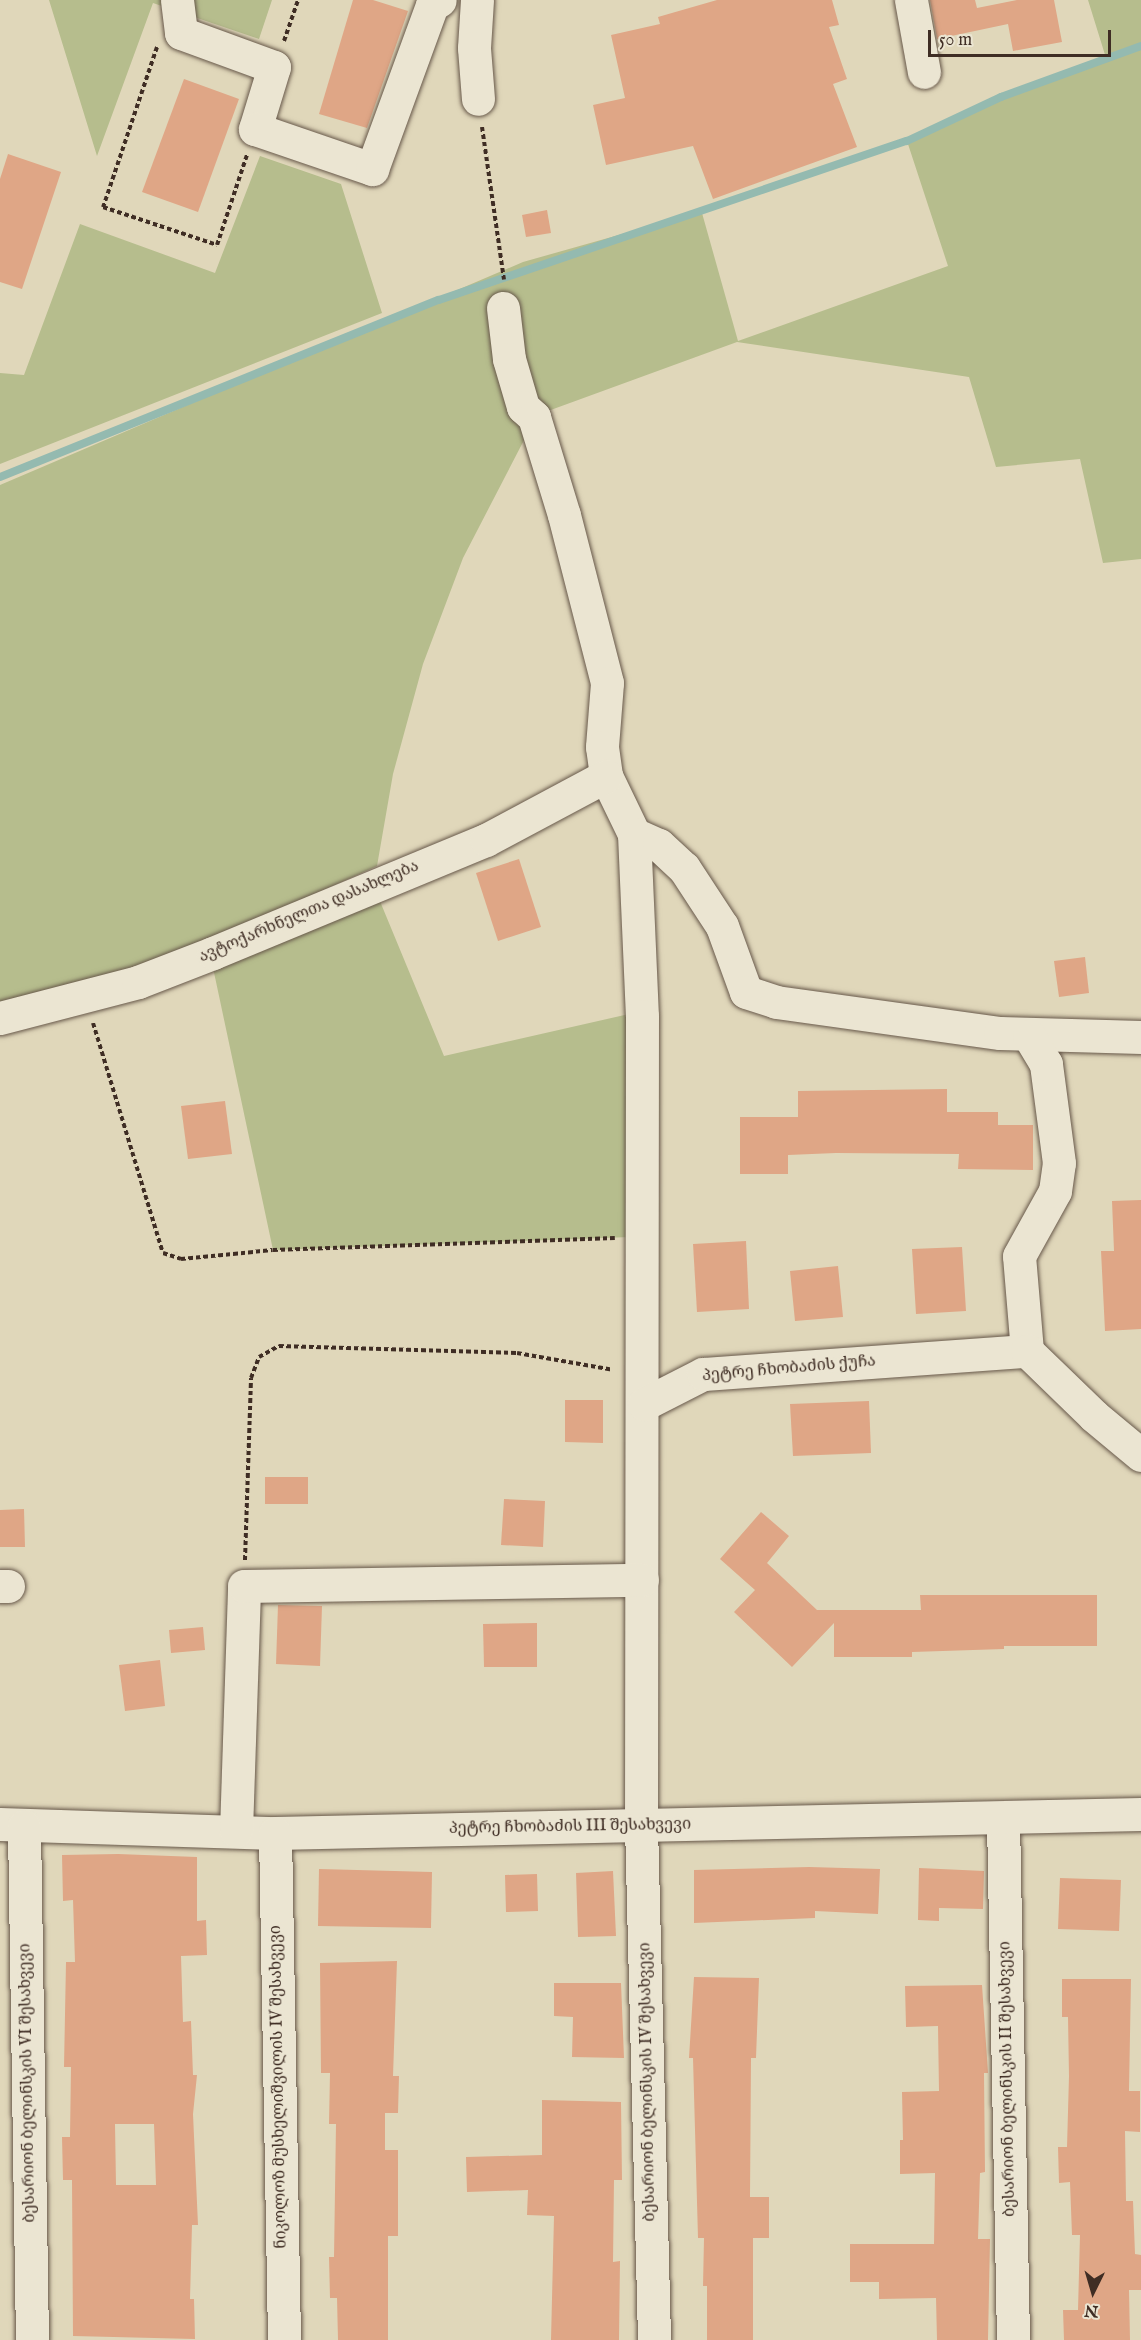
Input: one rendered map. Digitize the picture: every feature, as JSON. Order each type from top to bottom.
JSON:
[{"type":"street","points":[[177,0],[181,33],[274,67],[255,129],[372,169],[432,5],[440,0]]},
{"type":"street","points":[[477,0],[474,48],[478,99]]},
{"type":"street","points":[[911,0],[924,72]]},
{"type":"street","points":[[503,308],[509,359],[523,407],[534,417],[564,515],[607,682],[602,747],[606,776],[634,834],[642,1005],[641,1825]]},
{"type":"street","name":"ავტოქარხნელთა დასახლება","points":[[0,1018],[171,970],[486,840],[606,776]]},
{"type":"street","points":[[634,834],[659,845],[684,868],[722,926],[746,992],[776,1002],[1029,1036],[1141,1037]]},
{"type":"street","points":[[1029,1036],[1046,1064],[1059,1163],[1055,1191],[1019,1256],[1027,1352],[1141,1455]]},
{"type":"street","name":"პეტრე ჩხობაძის ქუჩა","points":[[643,1389],[703,1374],[1027,1352]]},
{"type":"street","points":[[236,1831],[244,1586],[642,1580]]},
{"type":"street","name":"პეტრე ჩხობაძის III შესახვევი","points":[[12,1825],[275,1833],[1003,1819],[1141,1814]]},
{"type":"street","name":"ბესარიონ ბელინსკის II შესახვევი","points":[[1003,1819],[1013,2340]]},
{"type":"street","name":"ბესარიონ ბელინსკის VI შესახვევი","points":[[12,1825],[32,2340]]},
{"type":"street","name":"ბესარიონ ბელინსკის IV შესახვევი","points":[[641,1825],[654,2340]]},
{"type":"street","name":"ნიკოლოზ მუსხელიშვილის IV შესახვევი","points":[[275,1833],[284,2340]]},
{"type":"path","points":[[274,67],[298,0]]},
{"type":"path","points":[[181,33],[159,42],[103,207],[217,245],[255,129]]},
{"type":"path","points":[[478,99],[502,271]]},
{"type":"path","points":[[85,995],[163,1253],[181,1259],[273,1250],[640,1238]]},
{"type":"path","points":[[244,1586],[251,1378],[260,1357],[279,1346],[517,1353],[643,1389]]},
{"type":"green space","points":[[49,0],[272,0],[259,39],[153,3],[97,156]]},
{"type":"green space","points":[[1088,0],[1141,0],[1141,559],[1103,563],[1080,459],[996,467],[969,377],[737,342],[537,415],[463,558],[423,664],[393,774],[377,866],[233,931],[0,1018],[0,485],[523,262],[686,216],[702,213],[738,341],[948,266],[907,141],[1001,97],[1106,58]]},
{"type":"green space","points":[[260,156],[341,184],[382,313],[0,464],[0,373],[24,375],[80,224],[215,273]]},
{"type":"green space","points":[[377,894],[444,1056],[629,1014],[630,1237],[273,1250],[212,963]]},
{"type":"building","points":[[353,0],[373,0],[408,11],[367,128],[319,114]]},
{"type":"building","points":[[717,0],[832,0],[839,25],[829,27],[847,79],[833,84],[857,147],[713,199],[693,146],[606,165],[593,105],[625,98],[611,35],[660,24],[658,17]]},
{"type":"building","points":[[930,0],[975,0],[977,8],[1017,0],[1054,0],[1062,42],[1013,51],[1008,24],[937,39]]},
{"type":"building","points":[[184,79],[239,99],[198,212],[142,192]]},
{"type":"building","points":[[8,154],[61,172],[22,289],[0,282],[0,179]]},
{"type":"building","points":[[547,210],[551,233],[526,237],[522,215]]},
{"type":"building","points":[[519,859],[541,927],[498,941],[476,873]]},
{"type":"building","points":[[1085,957],[1089,993],[1059,997],[1054,961]]},
{"type":"building","points":[[947,1089],[947,1112],[998,1112],[998,1125],[1033,1125],[1033,1170],[958,1169],[959,1154],[836,1153],[788,1155],[788,1174],[740,1174],[740,1117],[798,1117],[798,1091]]},
{"type":"building","points":[[225,1101],[232,1154],[188,1159],[181,1106]]},
{"type":"building","points":[[1141,1200],[1141,1329],[1105,1331],[1101,1251],[1114,1251],[1112,1201]]},
{"type":"building","points":[[746,1241],[749,1309],[697,1312],[693,1244]]},
{"type":"building","points":[[962,1247],[966,1311],[916,1314],[912,1249]]},
{"type":"building","points":[[838,1266],[843,1317],[795,1321],[790,1271]]},
{"type":"building","points":[[565,1400],[603,1400],[603,1443],[565,1442]]},
{"type":"building","points":[[869,1401],[871,1453],[793,1456],[790,1404]]},
{"type":"building","points":[[265,1477],[308,1477],[308,1504],[265,1504]]},
{"type":"building","points":[[504,1499],[545,1501],[543,1547],[501,1545]]},
{"type":"building","points":[[24,1509],[25,1547],[0,1547],[0,1510]]},
{"type":"building","points":[[761,1512],[789,1536],[767,1563],[817,1610],[921,1610],[920,1595],[1097,1595],[1097,1646],[1004,1646],[1004,1649],[912,1652],[912,1657],[834,1657],[834,1623],[792,1667],[734,1612],[755,1590],[720,1559]]},
{"type":"building","points":[[278,1605],[322,1606],[320,1666],[276,1664]]},
{"type":"building","points":[[537,1623],[537,1667],[484,1667],[483,1624]]},
{"type":"building","points":[[203,1627],[205,1650],[171,1653],[169,1630]]},
{"type":"building","points":[[160,1660],[165,1706],[125,1711],[119,1665]]},
{"type":"building","points":[[118,1854],[197,1857],[197,1921],[206,1920],[207,1955],[181,1956],[183,2022],[191,2021],[193,2075],[197,2075],[193,2114],[198,2225],[192,2225],[190,2299],[194,2299],[195,2339],[73,2336],[72,2180],[63,2180],[62,2137],[70,2137],[71,2067],[64,2067],[66,1962],[75,1962],[73,1900],[63,1901],[62,1855]],"holes":[[[115,2124],[154,2124],[156,2185],[116,2185]]]},
{"type":"building","points":[[809,1867],[880,1869],[878,1914],[815,1911],[815,1918],[694,1923],[694,1870]]},
{"type":"building","points":[[919,1868],[984,1871],[983,1909],[939,1908],[939,1921],[918,1920]]},
{"type":"building","points":[[319,1869],[432,1872],[431,1928],[318,1926]]},
{"type":"building","points":[[613,1871],[616,1936],[578,1937],[576,1873]]},
{"type":"building","points":[[537,1874],[538,1911],[506,1912],[505,1875]]},
{"type":"building","points":[[1060,1878],[1121,1880],[1119,1931],[1058,1929]]},
{"type":"building","points":[[397,1961],[393,2076],[399,2076],[398,2113],[385,2113],[385,2150],[398,2150],[398,2236],[388,2236],[388,2340],[338,2340],[337,2298],[330,2298],[329,2257],[334,2257],[336,2124],[329,2124],[330,2073],[321,2073],[320,1963]]},
{"type":"building","points":[[694,1977],[759,1978],[756,2058],[751,2058],[750,2197],[769,2197],[769,2238],[753,2238],[753,2340],[707,2340],[707,2286],[703,2286],[704,2238],[698,2238],[693,2058],[689,2058]]},
{"type":"building","points":[[1062,1979],[1131,1979],[1129,2091],[1140,2091],[1140,2132],[1125,2131],[1126,2201],[1133,2201],[1135,2254],[1141,2255],[1141,2290],[1129,2290],[1130,2340],[1064,2340],[1063,2310],[1078,2310],[1080,2235],[1072,2235],[1070,2182],[1059,2183],[1058,2147],[1067,2147],[1069,2076],[1068,2017],[1062,2017]]},
{"type":"building","points":[[554,1983],[621,1983],[624,2058],[572,2057],[573,2017],[554,2016]]},
{"type":"building","points":[[982,1985],[988,2073],[984,2073],[985,2172],[980,2173],[978,2239],[990,2239],[988,2340],[937,2340],[936,2298],[879,2299],[879,2282],[850,2282],[850,2244],[934,2244],[935,2173],[900,2174],[900,2140],[903,2140],[902,2092],[939,2091],[938,2026],[906,2027],[905,1986]]},
{"type":"building","points":[[542,2100],[621,2102],[622,2180],[614,2180],[613,2262],[620,2261],[619,2340],[551,2340],[554,2216],[527,2215],[528,2190],[467,2192],[466,2157],[542,2155]]},
{"type":"waterway","points":[[0,477],[439,300],[907,141],[1001,97],[1141,46]]}]
